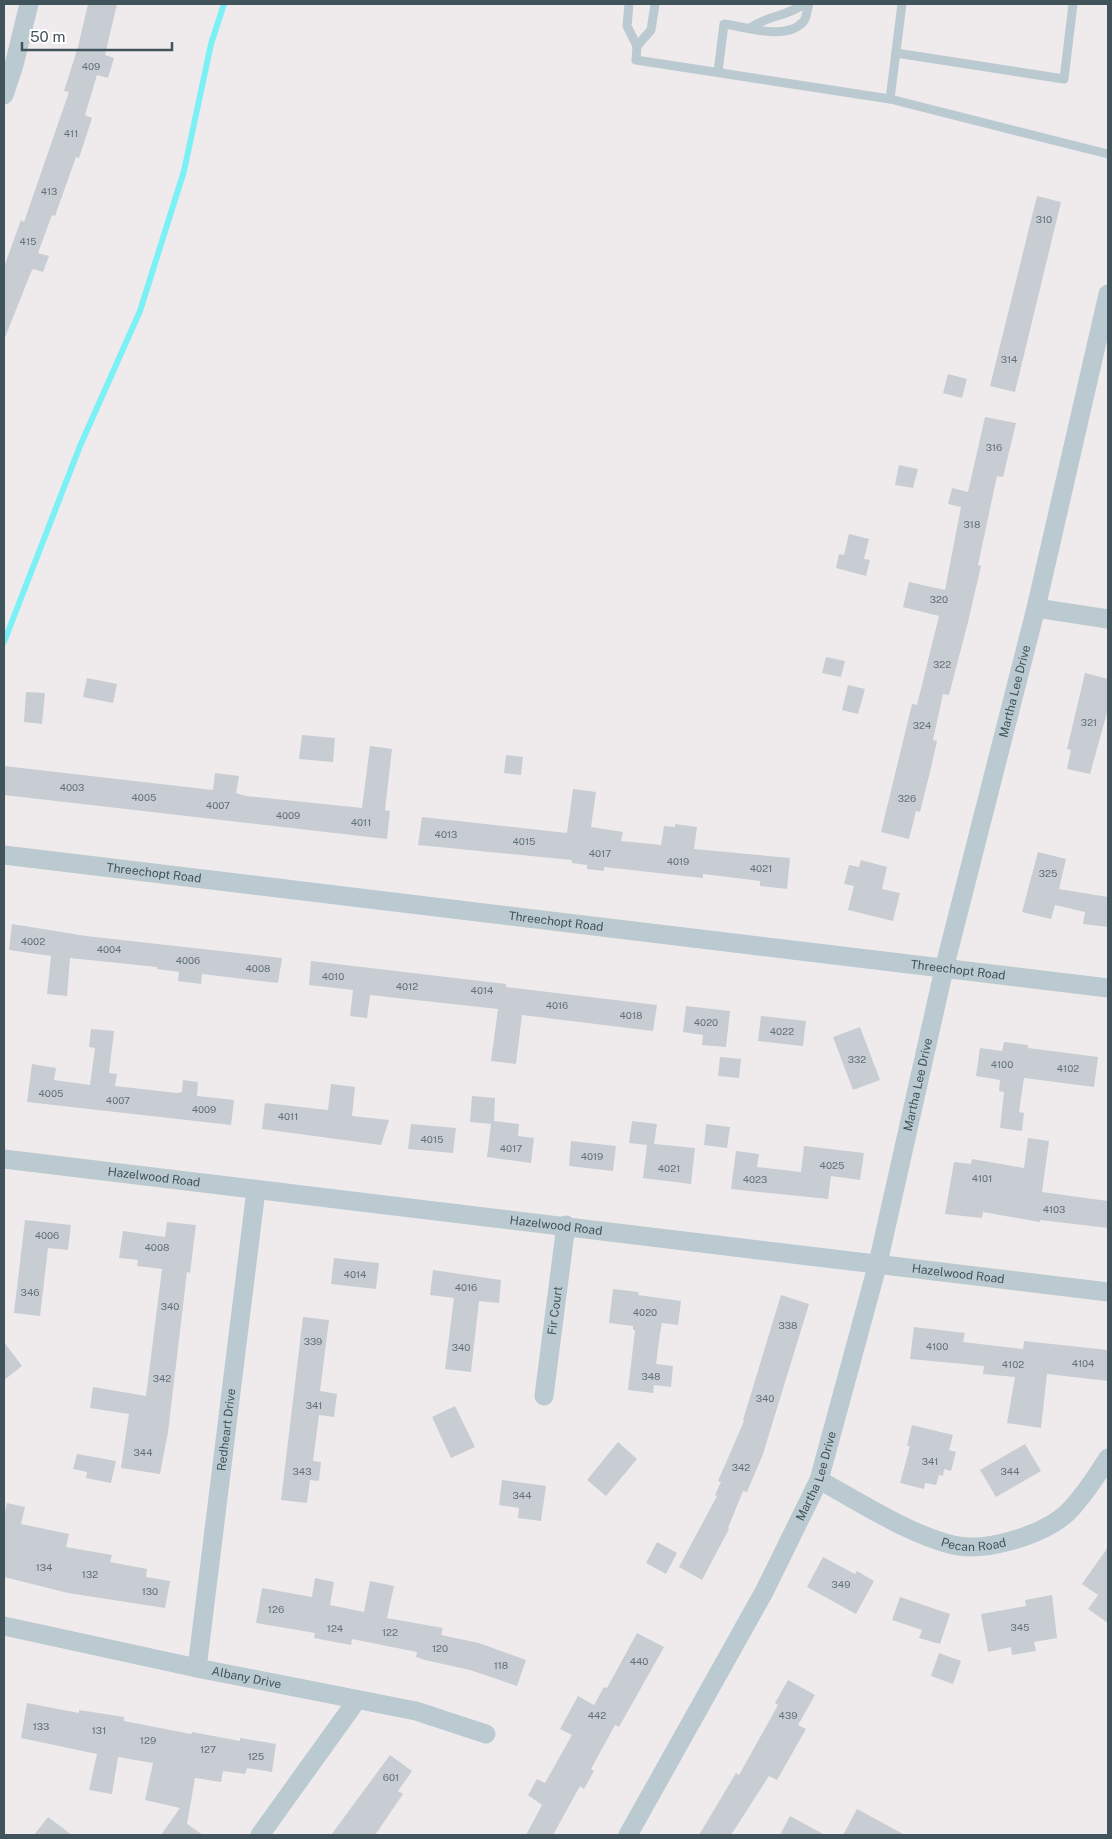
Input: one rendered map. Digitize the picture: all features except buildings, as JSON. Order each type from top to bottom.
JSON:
[{"type":"street","points":[[4,96],[14,66],[29,4]]},
{"type":"street","name":"Martha Lee Drive","points":[[628,1835],[764,1592],[819,1480],[878,1263],[944,969],[1036,608],[1108,294]]},
{"type":"street","points":[[1036,608],[1108,620]]},
{"type":"street","name":"Threechopt Road","points":[[4,855],[1108,988]]},
{"type":"street","name":"Hazelwood Road","points":[[4,1159],[566,1225],[1108,1292]]},
{"type":"street","name":"Redheart Drive","points":[[197,1668],[256,1190]]},
{"type":"street","name":"Fir Court","points":[[544,1396],[566,1225]]},
{"type":"street","name":"Pecan Road","points":[[819,1480],[917,1532],[954,1546],[994,1546],[1031,1534],[1066,1514],[1092,1482],[1108,1458]]},
{"type":"street","name":"Albany Drive","points":[[4,1626],[197,1668],[416,1710],[486,1734]]},
{"type":"street","points":[[260,1835],[357,1700]]},
{"type":"lane","points":[[629,4],[627,26],[637,46],[636,60],[890,99],[1108,154]]},
{"type":"lane","points":[[637,46],[651,30],[655,4]]},
{"type":"lane","points":[[750,28],[762,19],[785,16],[804,4]]},
{"type":"lane","points":[[718,72],[724,24],[779,32],[794,30],[805,21],[809,4]]},
{"type":"lane","points":[[890,99],[902,4]]},
{"type":"lane","points":[[896,53],[1064,78],[1074,4]]},
{"type":"waterway","points":[[4,642],[80,446],[140,311],[184,171],[211,44],[224,4]]}]
